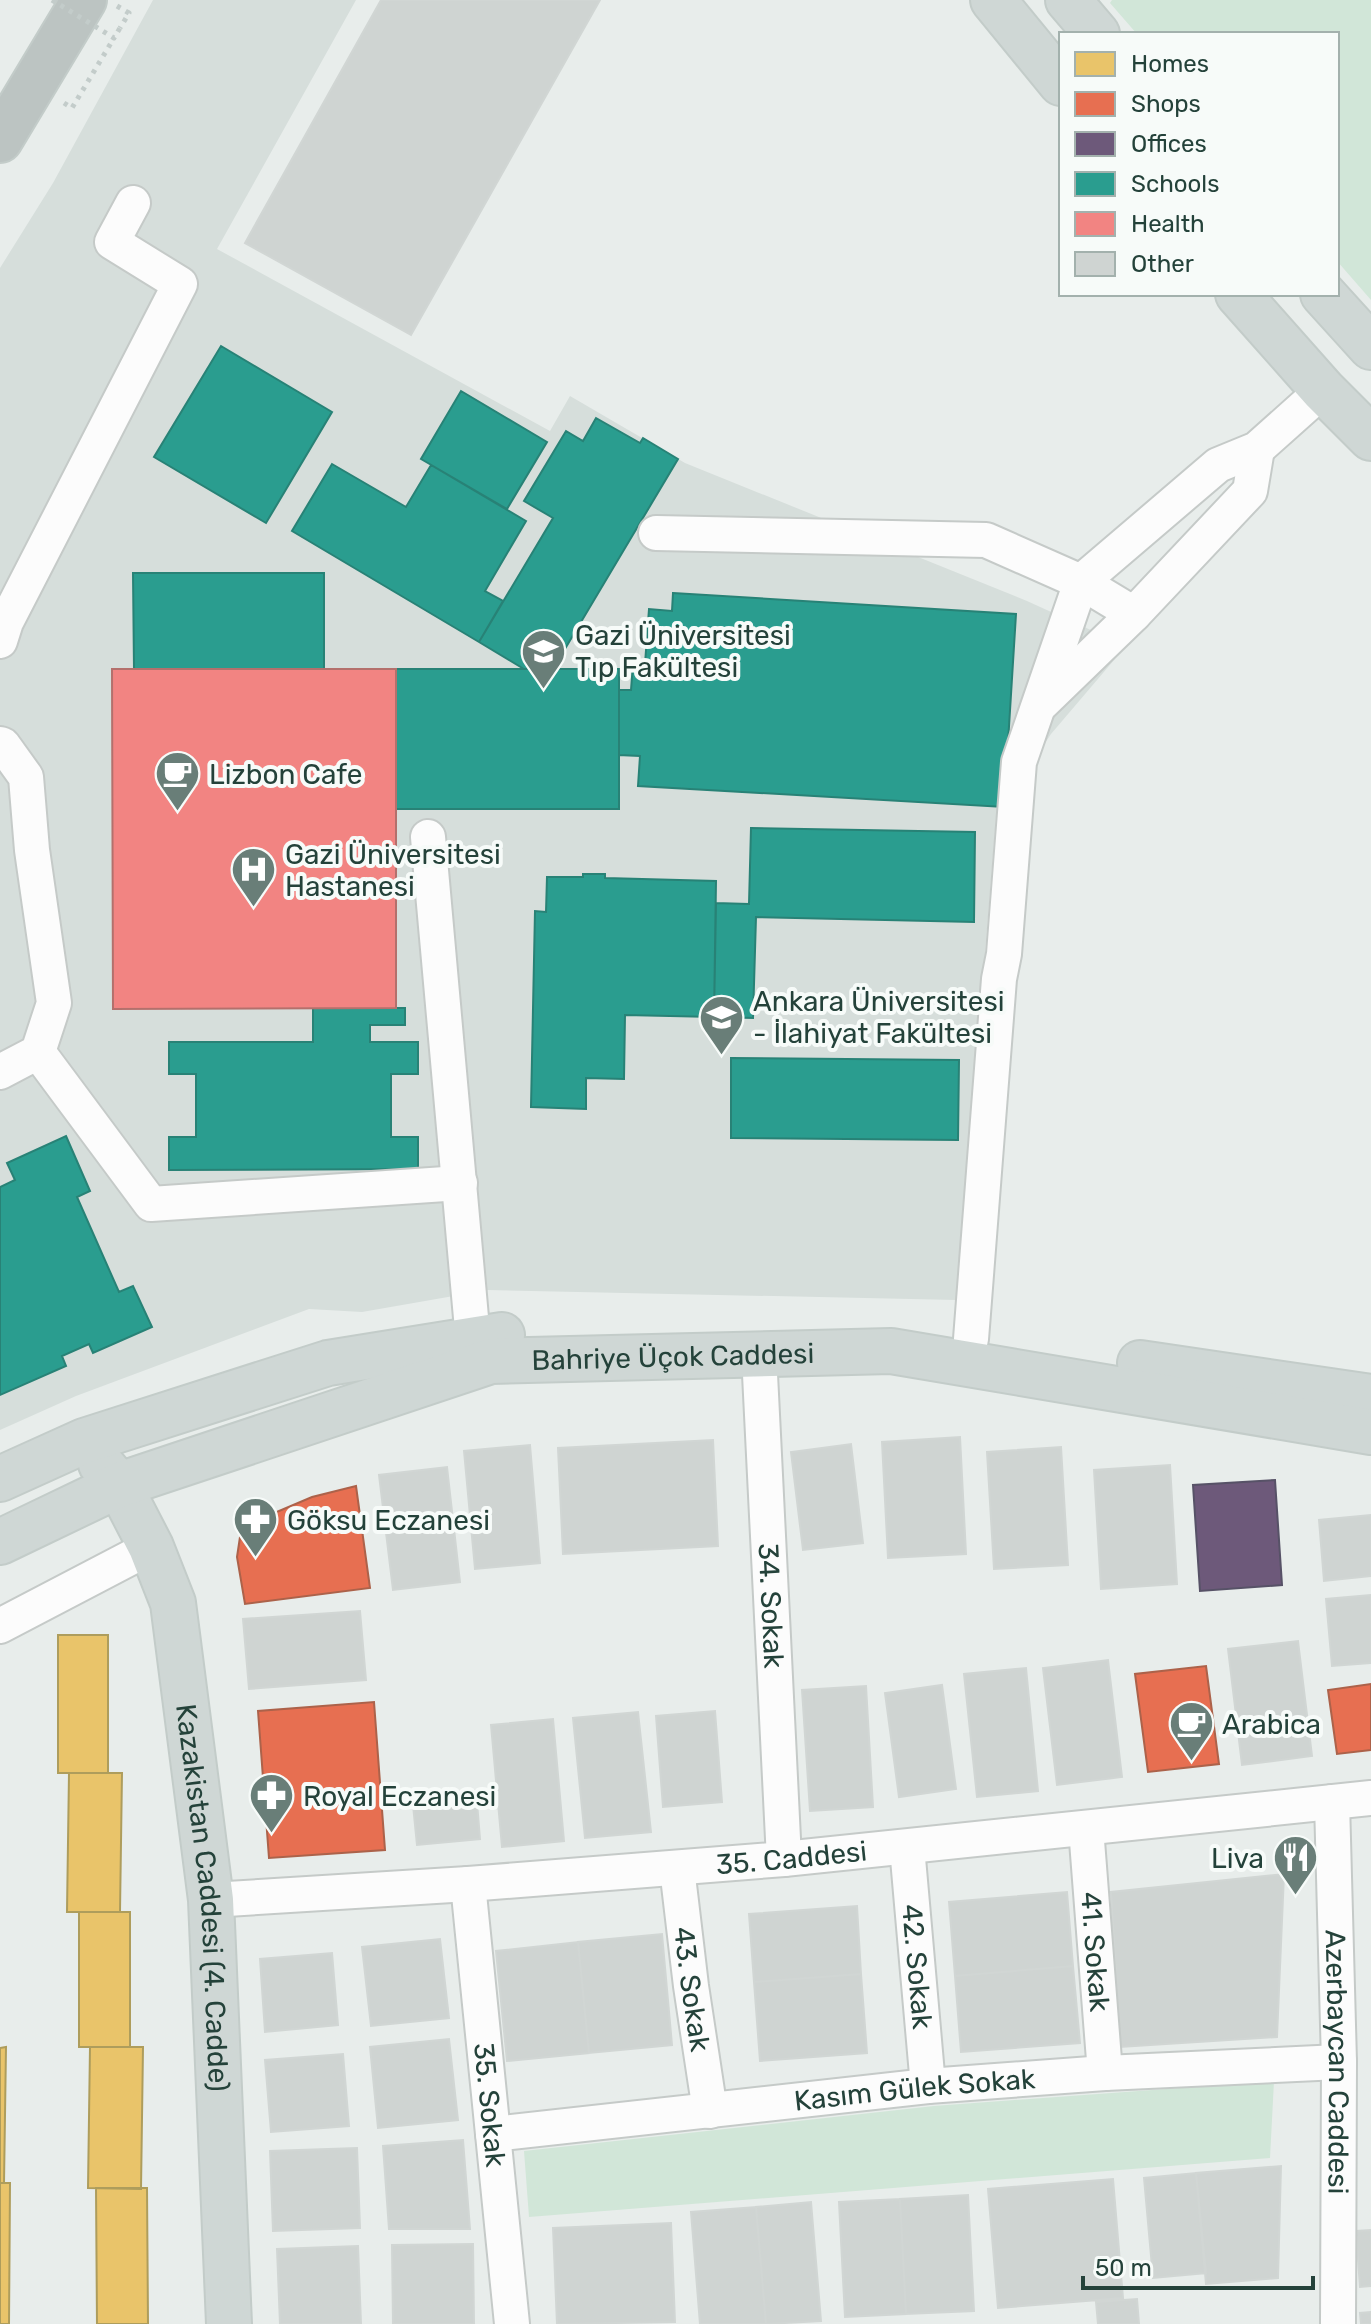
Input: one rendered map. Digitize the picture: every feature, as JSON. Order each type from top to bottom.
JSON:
[{"type":"highway","points":[[0,140],[84,0]]},
{"type":"main road","points":[[993,0],[1059,81]]},
{"type":"main road","points":[[1068,0],[1095,32]]},
{"type":"main road","points":[[1240,296],[1323,390],[1371,438]]},
{"type":"main road","points":[[1325,296],[1371,347]]},
{"type":"main road","name":"Bahriye Üçok Caddesi","points":[[0,1479],[83,1443],[328,1363],[513,1333],[885,1330],[971,1339],[1371,1397]]},
{"type":"main road","name":"Bahriye Üçok Caddesi","points":[[0,1542],[119,1485],[491,1361],[891,1351],[1371,1432]]},
{"type":"main road","name":"Kazakistan Caddesi (4. Cadde)","points":[[83,1443],[119,1485],[151,1547],[173,1603],[211,1900],[222,2317]]},
{"type":"street","points":[[0,641],[6,622],[180,284],[112,242],[133,203]]},
{"type":"street","points":[[971,1339],[1019,762],[1081,582],[1218,465],[1257,449],[1323,390]]},
{"type":"street","points":[[1039,706],[1134,614],[1250,491],[1257,449]]},
{"type":"street","points":[[656,533],[986,540],[1081,582],[1134,614]]},
{"type":"street","points":[[0,744],[26,777],[30,832],[54,1003],[38,1052],[0,1072]]},
{"type":"street","points":[[0,810],[30,832]]},
{"type":"street","points":[[428,837],[473,1340]]},
{"type":"street","points":[[38,1052],[151,1204],[460,1183]]},
{"type":"street","name":"34. Sokak","points":[[759,1354],[784,1859]]},
{"type":"street","points":[[0,1626],[151,1547]]},
{"type":"street","name":"35. Caddesi","points":[[211,1900],[784,1859],[1371,1798]]},
{"type":"street","name":"Azerbaycan Caddesi","points":[[1332,1802],[1339,2062],[1338,2324]]},
{"type":"street","name":"41. Sokak","points":[[1086,1828],[1105,2073]]},
{"type":"street","name":"42. Sokak","points":[[907,1847],[928,2086]]},
{"type":"street","name":"43. Sokak","points":[[677,1868],[710,2111]]},
{"type":"street","name":"35. Sokak","points":[[468,1884],[512,2324]]},
{"type":"street","name":"Kasım Gülek Sokak","points":[[493,2134],[928,2086],[1105,2073],[1339,2062]]},
{"type":"path","points":[[52,0],[114,38]]},
{"type":"path","points":[[81,92],[120,28]]},
{"type":"shaded area","name":"Gazi Üniversitesi Tıp Fakültesi","points":[[153,0],[356,0],[217,249],[550,431],[570,396],[685,463],[1027,601],[1126,646],[1051,734],[996,817],[957,1300],[488,1290],[362,1312],[309,1309],[76,1396],[0,1430],[0,268],[53,183]]},
{"type":"green space","points":[[1112,0],[1371,0],[1371,300],[1339,263],[1339,32],[1135,32],[1110,3]]},
{"type":"green space","points":[[1274,2081],[1270,2158],[529,2217],[524,2151],[934,2106]]},
{"type":"building: Homes","points":[[58,1635],[108,1635],[108,1773],[58,1773]]},
{"type":"building: Homes","points":[[69,1773],[122,1773],[120,1912],[67,1912]]},
{"type":"building: Homes","points":[[79,1912],[130,1912],[130,2047],[79,2047]]},
{"type":"building: Homes","points":[[6,2047],[4,2183],[0,2183],[0,2048]]},
{"type":"building: Homes","points":[[90,2047],[143,2047],[141,2189],[88,2188]]},
{"type":"building: Homes","points":[[0,2183],[10,2183],[9,2324],[0,2324]]},
{"type":"building: Homes","points":[[96,2188],[147,2188],[148,2324],[97,2324]]},
{"type":"building: Shops","points":[[356,1486],[370,1588],[245,1604],[237,1557],[240,1537],[253,1522],[312,1497]]},
{"type":"building: Shops","points":[[1206,1666],[1219,1764],[1148,1772],[1135,1674]]},
{"type":"building: Shops","points":[[1371,1684],[1371,1750],[1337,1754],[1328,1690]]},
{"type":"building: Shops","points":[[374,1702],[385,1850],[269,1858],[258,1711]]},
{"type":"building: Offices","points":[[1275,1480],[1282,1585],[1200,1591],[1193,1485]]},
{"type":"building: Schools","points":[[221,346],[332,412],[266,523],[154,457]]},
{"type":"building: Schools","points":[[461,391],[547,442],[507,509],[421,459]]},
{"type":"building: Schools","points":[[596,418],[640,443],[643,438],[678,459],[553,669],[524,669],[479,642],[553,518],[524,501],[566,431],[583,441]]},
{"type":"building: Schools","points":[[332,464],[406,507],[431,465],[526,521],[485,591],[503,601],[479,642],[292,531]]},
{"type":"building: Schools","points":[[133,573],[324,573],[324,669],[134,669]]},
{"type":"building: Schools","points":[[673,593],[1016,614],[1004,807],[638,786],[640,756],[619,755],[619,690],[631,690],[633,664],[645,664],[649,609],[672,611]]},
{"type":"building: Schools","points":[[396,669],[619,669],[619,809],[396,809]]},
{"type":"building: Schools","points":[[751,828],[975,832],[974,922],[756,917],[753,1018],[714,1017],[716,903],[749,904]]},
{"type":"building: Schools","points":[[583,874],[605,874],[605,878],[716,881],[714,1017],[625,1015],[624,1079],[586,1078],[586,1109],[531,1107],[535,911],[546,912],[547,877],[583,877]]},
{"type":"building: Schools","points":[[313,1008],[405,1008],[405,1025],[370,1025],[370,1042],[418,1042],[418,1074],[391,1074],[391,1137],[418,1137],[418,1169],[169,1170],[169,1137],[196,1137],[196,1074],[169,1074],[169,1042],[313,1042]]},
{"type":"building: Schools","points":[[731,1058],[959,1060],[958,1140],[731,1138]]},
{"type":"building: Schools","points":[[66,1136],[90,1191],[77,1197],[119,1292],[133,1286],[152,1327],[93,1353],[89,1344],[62,1356],[66,1366],[0,1395],[0,1187],[15,1180],[7,1163]]},
{"type":"building: Health","name":"Gazi Üniversitesi Hastanesi","points":[[112,669],[396,669],[396,1008],[113,1009]]},
{"type":"building: Other","points":[[381,0],[600,0],[411,335],[245,243]]},
{"type":"building: Other","points":[[960,1437],[966,1554],[888,1558],[882,1442]]},
{"type":"building: Other","points":[[713,1440],[718,1546],[563,1554],[558,1448]]},
{"type":"building: Other","points":[[851,1444],[863,1543],[803,1550],[791,1452]]},
{"type":"building: Other","points":[[530,1445],[540,1563],[475,1569],[464,1451]]},
{"type":"building: Other","points":[[1061,1447],[1068,1565],[994,1569],[987,1452]]},
{"type":"building: Other","points":[[1170,1465],[1177,1584],[1101,1589],[1094,1470]]},
{"type":"building: Other","points":[[447,1467],[460,1582],[393,1590],[379,1475]]},
{"type":"building: Other","points":[[1371,1515],[1371,1576],[1324,1581],[1319,1520]]},
{"type":"building: Other","points":[[1371,1595],[1371,1663],[1332,1666],[1326,1599]]},
{"type":"building: Other","points":[[360,1611],[366,1680],[249,1689],[243,1619]]},
{"type":"building: Other","points":[[1298,1641],[1312,1756],[1242,1765],[1228,1649]]},
{"type":"building: Other","points":[[1108,1660],[1122,1777],[1057,1785],[1043,1668]]},
{"type":"building: Other","points":[[1026,1668],[1038,1791],[977,1797],[964,1674]]},
{"type":"building: Other","points":[[942,1685],[956,1789],[899,1797],[885,1693]]},
{"type":"building: Other","points":[[866,1686],[873,1807],[810,1811],[802,1690]]},
{"type":"building: Other","points":[[715,1711],[722,1802],[663,1807],[656,1716]]},
{"type":"building: Other","points":[[638,1712],[651,1832],[585,1838],[573,1718]]},
{"type":"building: Other","points":[[553,1719],[564,1841],[502,1847],[491,1725]]},
{"type":"building: Other","points":[[476,1790],[480,1839],[417,1845],[412,1795]]},
{"type":"building: Other","points":[[1284,1874],[1277,2037],[1120,2047],[1111,1892]]},
{"type":"building: Other","points":[[1067,1892],[1073,1966],[955,1976],[949,1902]]},
{"type":"building: Other","points":[[857,1906],[861,1974],[754,1982],[749,1914]]},
{"type":"building: Other","points":[[662,1934],[672,2045],[589,2053],[578,1942]]},
{"type":"building: Other","points":[[440,1939],[449,2018],[371,2026],[362,1947]]},
{"type":"building: Other","points":[[578,1942],[589,2053],[507,2061],[496,1951]]},
{"type":"building: Other","points":[[332,1953],[338,2025],[265,2032],[260,1959]]},
{"type":"building: Other","points":[[1073,1966],[1080,2043],[961,2052],[955,1976]]},
{"type":"building: Other","points":[[861,1974],[867,2053],[760,2061],[754,1982]]},
{"type":"building: Other","points":[[449,2039],[458,2120],[378,2128],[370,2047]]},
{"type":"building: Other","points":[[343,2054],[349,2126],[271,2132],[265,2060]]},
{"type":"building: Other","points":[[463,2140],[470,2229],[389,2229],[383,2146]]},
{"type":"building: Other","points":[[357,2148],[360,2228],[273,2231],[270,2151]]},
{"type":"building: Other","points":[[1281,2166],[1278,2278],[1206,2284],[1196,2173]]},
{"type":"building: Other","points":[[1196,2173],[1206,2273],[1153,2278],[1144,2178]]},
{"type":"building: Other","points":[[1113,2179],[1123,2298],[998,2308],[988,2189]]},
{"type":"building: Other","points":[[968,2195],[974,2311],[906,2314],[900,2199]]},
{"type":"building: Other","points":[[900,2199],[906,2314],[845,2317],[839,2202]]},
{"type":"building: Other","points":[[811,2202],[821,2321],[766,2324],[756,2207]]},
{"type":"building: Other","points":[[756,2207],[766,2324],[700,2324],[691,2212]]},
{"type":"building: Other","points":[[671,2223],[675,2322],[557,2324],[553,2228]]},
{"type":"building: Other","points":[[1371,2230],[1371,2286],[1360,2287],[1356,2231]]},
{"type":"building: Other","points":[[473,2244],[474,2324],[393,2324],[392,2245]]},
{"type":"building: Other","points":[[358,2246],[361,2324],[280,2324],[277,2249]]},
{"type":"building: Other","points":[[1137,2299],[1139,2324],[1098,2324],[1096,2302]]},
{"type":"building: Other","points":[[1371,2312],[1371,2324],[1361,2324],[1360,2313]]},
{"type":"place","name":"Gazi Üniversitesi Tıp Fakültesi","points":[[544,690]]},
{"type":"place","name":"Lizbon Cafe","points":[[178,813]]},
{"type":"place","name":"Gazi Üniversitesi Hastanesi","points":[[254,909]]},
{"type":"place","name":"Ankara Üniversitesi - İlahiyat Fakültesi","points":[[722,1056]]},
{"type":"place","name":"Göksu Eczanesi","points":[[256,1559]]},
{"type":"place","name":"Arabica","points":[[1191,1763]]},
{"type":"place","name":"Royal Eczanesi","points":[[272,1835]]},
{"type":"place","name":"Liva","points":[[1295,1897]]}]
